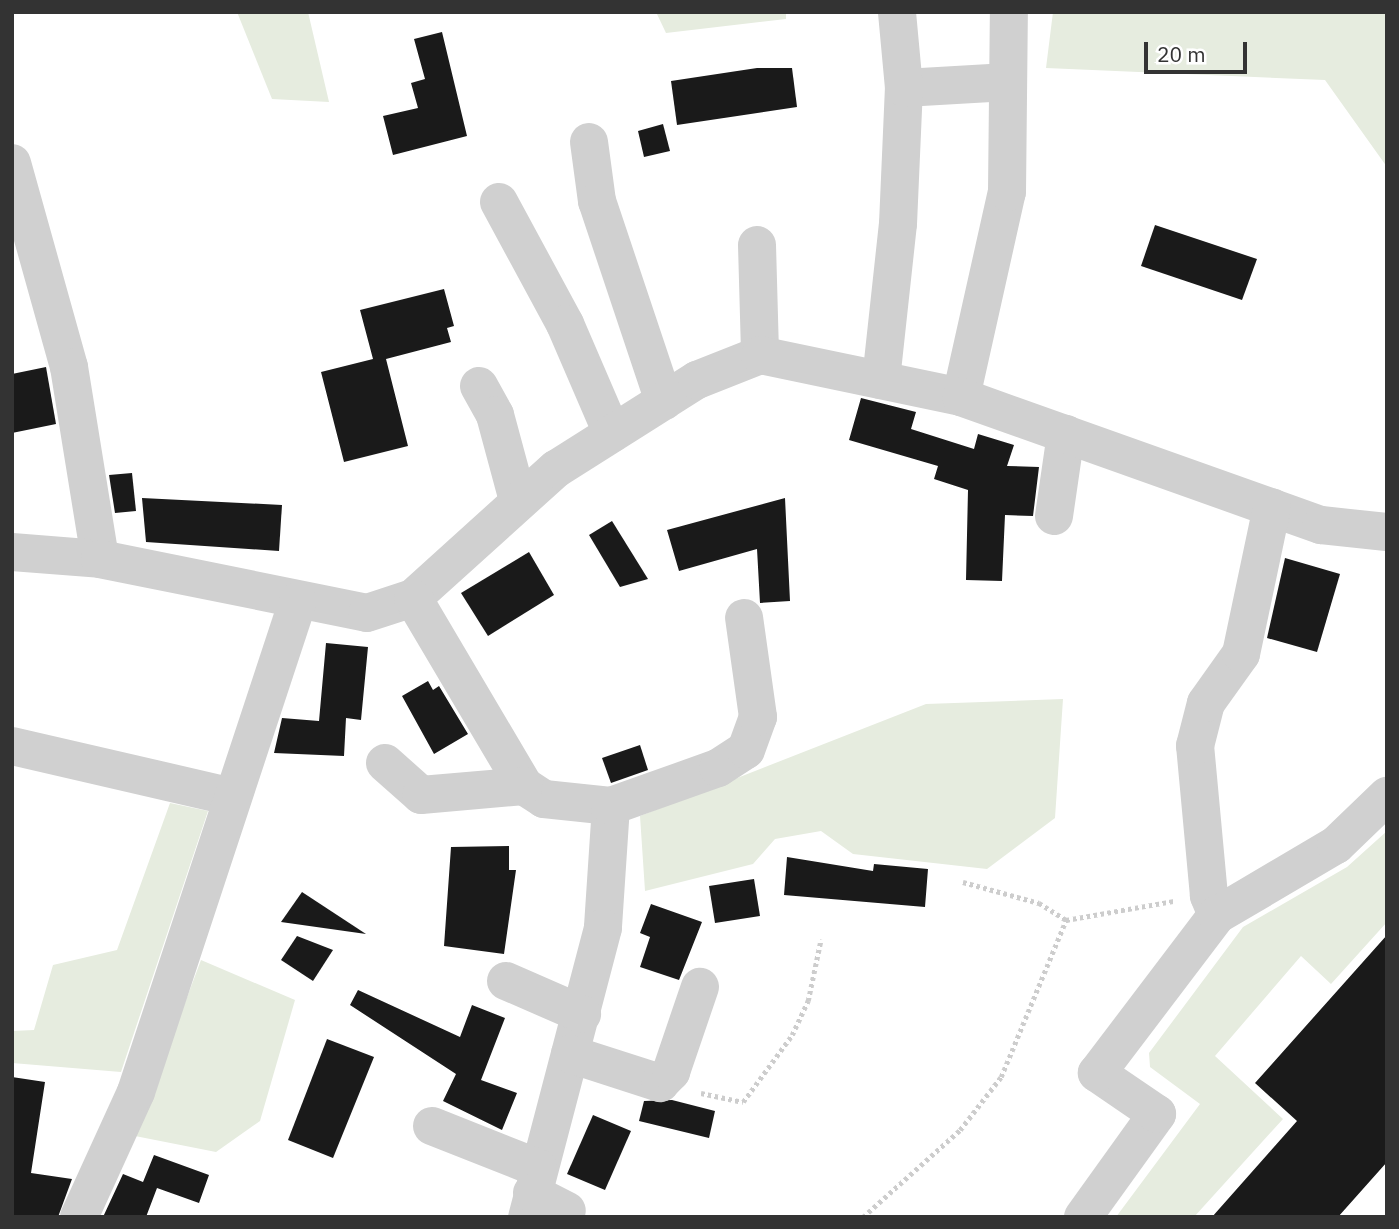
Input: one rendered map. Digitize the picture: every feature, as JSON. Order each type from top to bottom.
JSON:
[{"type":"street","points":[[881,380],[898,224],[904,88],[897,12]]},
{"type":"street","points":[[961,397],[1007,192],[1009,12]]},
{"type":"street","points":[[904,88],[1008,82]]},
{"type":"street","points":[[589,142],[597,201],[664,401]]},
{"type":"street","points":[[12,163],[69,368],[100,559]]},
{"type":"street","points":[[499,202],[565,324],[612,433]]},
{"type":"street","points":[[757,245],[761,355]]},
{"type":"street","points":[[12,552],[100,559],[367,613],[413,598],[518,500],[612,433],[664,401],[761,355],[961,397],[1321,525],[1387,532]]},
{"type":"street","points":[[479,386],[495,415],[518,500]]},
{"type":"street","points":[[1054,516],[1066,435]]},
{"type":"street","points":[[1213,906],[1195,746],[1206,703],[1241,654],[1272,507]]},
{"type":"street","points":[[413,598],[524,786],[544,799],[611,806],[718,768],[746,750],[758,717],[744,618]]},
{"type":"street","points":[[79,1217],[135,1092],[229,796],[298,601]]},
{"type":"street","points":[[12,746],[229,796]]},
{"type":"street","points":[[385,762],[421,794],[524,786]]},
{"type":"street","points":[[1083,1217],[1157,1114],[1097,1073],[1213,906],[1336,845],[1387,796]]},
{"type":"street","points":[[532,1193],[603,928],[611,806]]},
{"type":"street","points":[[506,981],[582,1014]]},
{"type":"street","points":[[570,1054],[660,1083],[671,1072],[700,987]]},
{"type":"street","points":[[432,1126],[532,1193],[567,1211]]},
{"type":"path","points":[[963,882],[1040,903],[1066,920],[1213,906]]},
{"type":"path","points":[[863,1217],[960,1130],[1001,1077],[1066,920]]},
{"type":"path","points":[[660,1083],[743,1102],[792,1035],[808,1001],[821,939]]},
{"type":"shaded area","points":[[237,12],[308,12],[329,102],[272,99]]},
{"type":"shaded area","points":[[656,12],[786,12],[786,19],[666,33]]},
{"type":"shaded area","points":[[1053,12],[1387,12],[1387,167],[1325,80],[1046,68]]},
{"type":"shaded area","points":[[1063,699],[1055,818],[987,869],[853,854],[821,831],[775,839],[753,864],[645,891],[640,816],[926,704]]},
{"type":"shaded area","points":[[170,803],[208,811],[121,1072],[12,1063],[12,1031],[34,1030],[53,965],[117,950]]},
{"type":"shaded area","points":[[1387,831],[1387,922],[1331,984],[1301,956],[1215,1056],[1283,1119],[1194,1217],[1116,1217],[1200,1104],[1150,1067],[1149,1053],[1243,927],[1347,867]]},
{"type":"shaded area","points":[[201,960],[295,1000],[260,1121],[216,1152],[135,1136]]},
{"type":"building","points":[[442,32],[467,136],[393,155],[383,116],[418,108],[411,83],[425,79],[414,39]]},
{"type":"building","points":[[757,68],[792,68],[797,107],[677,125],[671,81]]},
{"type":"building","points":[[663,124],[670,151],[644,157],[638,131]]},
{"type":"building","points":[[1155,225],[1257,259],[1242,300],[1141,266]]},
{"type":"building","points":[[444,289],[454,326],[447,328],[451,342],[386,359],[408,446],[344,462],[321,372],[373,359],[360,310]]},
{"type":"building","points":[[46,367],[56,424],[12,433],[12,374]]},
{"type":"building","points":[[861,398],[916,412],[911,429],[974,449],[978,434],[1014,445],[1007,466],[1039,467],[1033,516],[1005,515],[1002,581],[966,580],[968,490],[934,479],[938,466],[849,440]]},
{"type":"building","points":[[132,473],[136,511],[115,513],[109,475]]},
{"type":"building","points":[[142,498],[282,505],[279,551],[146,542]]},
{"type":"building","points":[[785,498],[790,601],[760,603],[757,549],[679,571],[667,530]]},
{"type":"building","points":[[612,521],[648,579],[620,587],[589,535]]},
{"type":"building","points":[[529,552],[554,595],[488,636],[461,593]]},
{"type":"building","points":[[1285,558],[1340,574],[1317,652],[1267,638]]},
{"type":"building","points":[[326,643],[368,647],[361,720],[346,718],[344,756],[274,753],[282,718],[319,721]]},
{"type":"building","points":[[428,681],[433,690],[439,686],[468,734],[434,754],[402,696]]},
{"type":"building","points":[[640,745],[648,770],[611,783],[602,758]]},
{"type":"building","points":[[509,846],[509,870],[516,870],[504,954],[444,946],[451,847]]},
{"type":"building","points":[[787,857],[873,871],[874,864],[928,869],[925,907],[784,895]]},
{"type":"building","points":[[754,879],[760,916],[715,923],[709,886]]},
{"type":"building","points":[[302,892],[366,934],[281,922]]},
{"type":"building","points":[[651,904],[702,922],[679,980],[640,967],[650,937],[640,933]]},
{"type":"building","points":[[1387,935],[1387,1162],[1338,1217],[1212,1217],[1297,1121],[1255,1083]]},
{"type":"building","points":[[297,936],[333,950],[313,981],[281,960]]},
{"type":"building","points":[[358,990],[460,1037],[472,1005],[505,1018],[481,1080],[517,1093],[502,1130],[443,1101],[456,1074],[350,1005]]},
{"type":"building","points":[[327,1039],[374,1057],[333,1158],[288,1140]]},
{"type":"building","points":[[12,1077],[45,1082],[31,1173],[72,1179],[58,1217],[12,1217]]},
{"type":"building","points":[[672,1100],[715,1111],[709,1138],[639,1121],[644,1101]]},
{"type":"building","points":[[593,1115],[631,1131],[605,1190],[567,1174]]},
{"type":"building","points":[[154,1155],[209,1175],[199,1203],[157,1188],[146,1217],[103,1217],[123,1174],[143,1182]]}]
